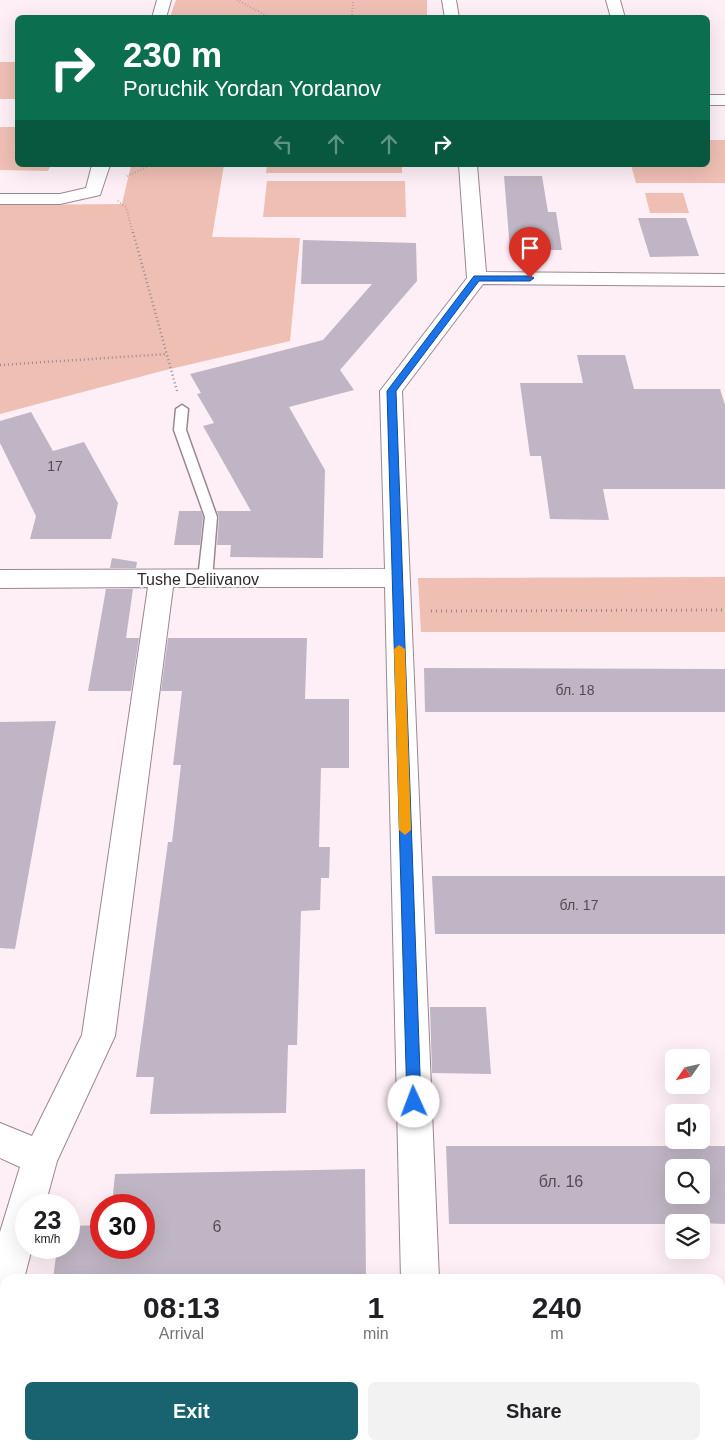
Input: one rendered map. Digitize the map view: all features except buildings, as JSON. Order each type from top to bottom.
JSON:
[{"type":"street","points":[[160,15],[164,0]]},
{"type":"street","points":[[450,0],[452,15]]},
{"type":"street","points":[[613,0],[617,15]]},
{"type":"street","points":[[710,100],[725,100]]},
{"type":"street","points":[[0,199],[60,199],[94,191],[101,167]]},
{"type":"street","points":[[420,1274],[391,391],[477,278],[468,167]]},
{"type":"street","points":[[477,278],[725,280]]},
{"type":"street","name":"Tushe Deliivanov","points":[[0,579],[204,580],[397,578]]},
{"type":"street","points":[[29,1194],[40,1158],[98,1036],[162,579]]},
{"type":"street","points":[[0,1140],[40,1158]]},
{"type":"street","points":[[6,1274],[15,1243]]},
{"type":"lane","points":[[182,408],[180,430],[211,516],[204,580]]},
{"type":"path","points":[[237,0],[265,15]]},
{"type":"path","points":[[352,15],[353,0]]},
{"type":"path","points":[[94,191],[126,207],[182,408]]},
{"type":"path","points":[[0,365],[167,354]]},
{"type":"path","points":[[398,611],[725,610]]},
{"type":"shaded area","points":[[176,0],[427,0],[427,15],[171,15]]},
{"type":"shaded area","points":[[0,62],[15,62],[15,99],[0,99]]},
{"type":"shaded area","points":[[0,127],[15,127],[15,167],[50,167],[48,171],[0,170]]},
{"type":"shaded area","points":[[710,140],[725,140],[725,183],[636,183],[632,167],[710,167]]},
{"type":"shaded area","points":[[131,167],[224,167],[212,237],[300,238],[290,341],[162,371],[0,414],[0,205],[122,204]]},
{"type":"shaded area","points":[[267,167],[402,167],[402,173],[266,173]]},
{"type":"shaded area","points":[[267,181],[405,181],[406,217],[263,217]]},
{"type":"shaded area","points":[[645,193],[683,193],[689,213],[650,213]]},
{"type":"shaded area","points":[[725,577],[725,632],[421,632],[418,578]]},
{"type":"slow traffic","points":[[399,649],[405,830]]},
{"type":"route","points":[[414,1102],[391,391],[477,278],[530,278]]}]
